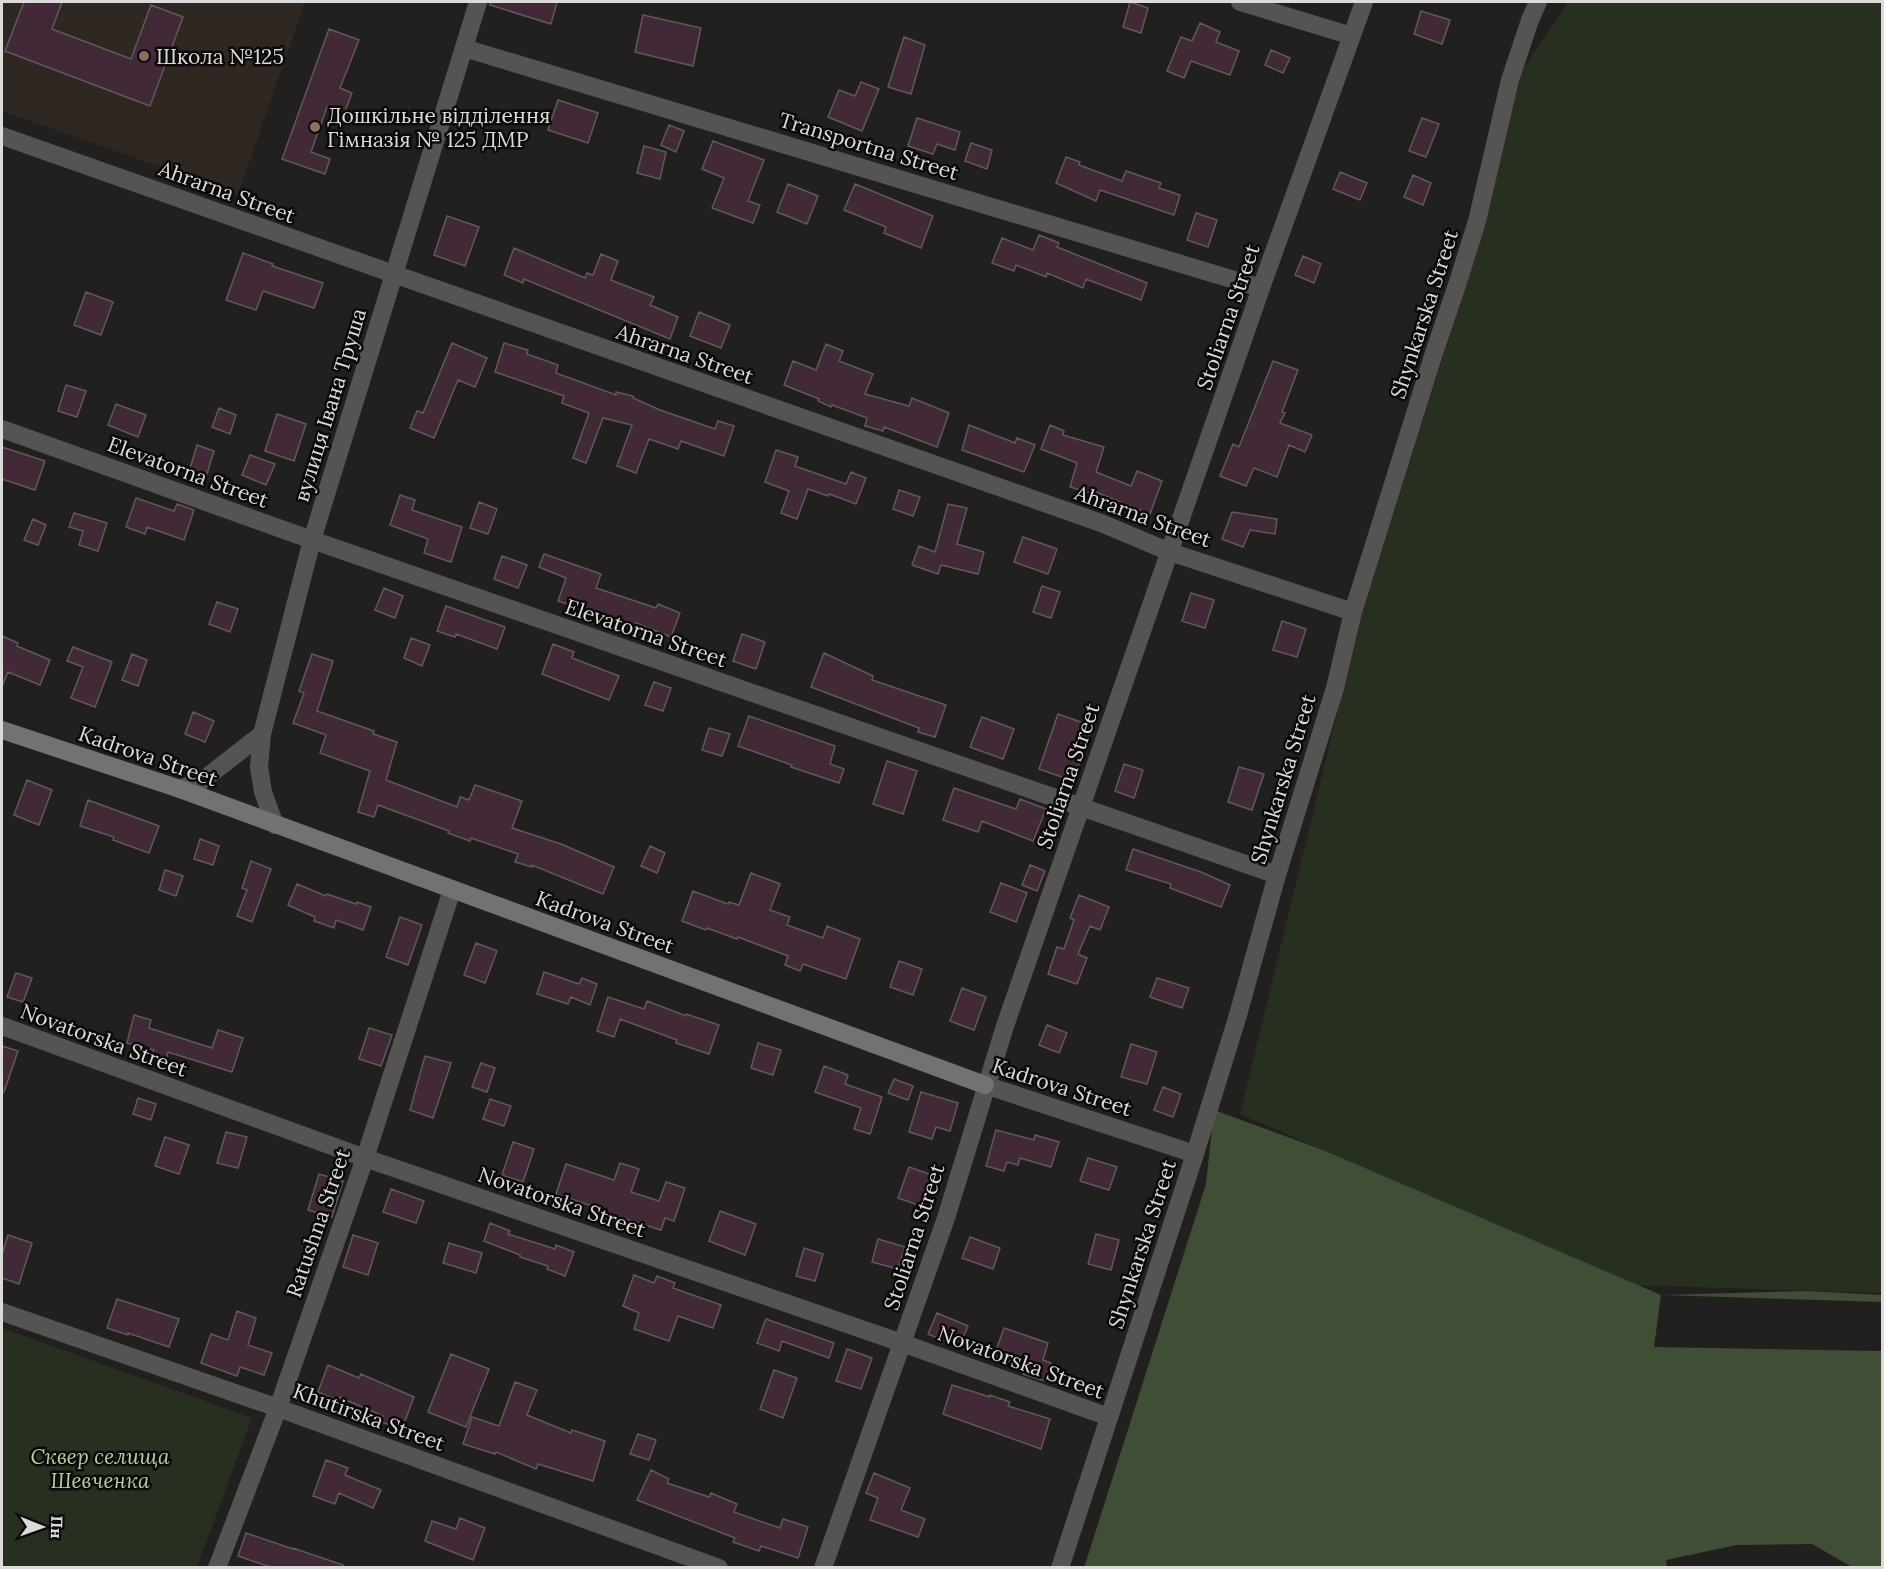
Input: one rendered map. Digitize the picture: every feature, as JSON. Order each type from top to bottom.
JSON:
[{"type":"street","name":"вулиця Івана Труша","points":[[275,825],[263,792],[259,767],[262,734],[312,540],[478,2]]},
{"type":"street","points":[[1240,2],[1352,36]]},
{"type":"street","name":"Stoliarna Street","points":[[823,1568],[946,1218],[985,1085],[1261,288],[1364,2]]},
{"type":"street","name":"Shynkarska Street","points":[[1060,1568],[1238,1015],[1277,875],[1335,688],[1353,612],[1477,221],[1510,80],[1538,2]]},
{"type":"street","name":"Transportna Street","points":[[464,48],[1261,288]]},
{"type":"street","name":"Ahrarna Street","points":[[2,135],[1101,523],[1170,552],[1353,612]]},
{"type":"street","name":"Elevatorna Street","points":[[2,429],[312,540],[1277,875]]},
{"type":"street","points":[[180,789],[203,780],[262,734]]},
{"type":"street","name":"Kadrova Street","points":[[3,735],[180,789],[985,1085],[1195,1154]]},
{"type":"street","name":"Ratushna Street","points":[[217,1568],[278,1408],[365,1158],[452,890]]},
{"type":"street","name":"Novatorska Street","points":[[2,1026],[365,1158],[902,1343],[1109,1417]]},
{"type":"street","name":"Khutirska Street","points":[[2,1312],[278,1408],[719,1568]]},
{"type":"shaded area","name":"Школа №125","points":[[2,2],[305,2],[238,194],[2,111]]},
{"type":"green space","points":[[1568,2],[1882,2],[1882,1293],[1635,1285],[1240,1114],[1359,623],[1456,316],[1511,87]]},
{"type":"green space","points":[[1214,1110],[1323,1150],[1661,1295],[1654,1347],[1882,1351],[1882,1567],[1852,1567],[1812,1544],[1737,1545],[1666,1560],[1667,1568],[1084,1568],[1206,1184]]},
{"type":"green space","points":[[1808,1291],[1882,1295],[1882,1302],[1661,1295]]},
{"type":"green space","name":"Сквер селища Шевченка","points":[[2,1328],[252,1418],[197,1567],[2,1567]]},
{"type":"building","points":[[24,2],[62,2],[52,29],[131,59],[151,5],[183,17],[150,106],[5,51]]},
{"type":"building","points":[[490,2],[557,2],[551,24],[490,5]]},
{"type":"building","points":[[1130,2],[1148,8],[1141,33],[1123,27]]},
{"type":"building","points":[[1421,11],[1450,20],[1442,44],[1414,34]]},
{"type":"building","points":[[643,15],[701,28],[693,66],[635,52]]},
{"type":"building","points":[[1200,23],[1220,32],[1216,42],[1239,51],[1230,75],[1191,61],[1184,78],[1167,71],[1181,37],[1192,41]]},
{"type":"building","points":[[329,29],[359,40],[340,88],[352,93],[344,114],[327,107],[311,152],[330,159],[325,174],[282,159]]},
{"type":"building","points":[[904,37],[925,45],[911,94],[888,87]]},
{"type":"building","points":[[1271,50],[1290,58],[1283,73],[1265,65]]},
{"type":"building","points":[[861,82],[879,89],[862,131],[828,117],[839,90],[855,96]]},
{"type":"building","points":[[558,100],[598,113],[588,143],[548,130]]},
{"type":"building","points":[[917,118],[960,132],[955,150],[937,144],[933,154],[908,146]]},
{"type":"building","points":[[1422,118],[1439,124],[1426,157],[1409,151]]},
{"type":"building","points":[[669,125],[684,131],[676,152],[661,145]]},
{"type":"building","points":[[713,141],[764,160],[748,201],[760,205],[753,223],[712,208],[724,178],[702,169]]},
{"type":"building","points":[[971,143],[992,150],[987,169],[965,161]]},
{"type":"building","points":[[644,146],[666,152],[660,179],[637,173]]},
{"type":"building","points":[[1066,157],[1080,162],[1079,165],[1122,181],[1126,171],[1161,183],[1159,188],[1180,195],[1174,215],[1100,190],[1096,201],[1056,183]]},
{"type":"building","points":[[1340,172],[1367,183],[1360,200],[1333,189]]},
{"type":"building","points":[[1413,175],[1431,183],[1423,205],[1404,197]]},
{"type":"building","points":[[788,184],[818,196],[807,224],[777,212]]},
{"type":"building","points":[[855,184],[933,216],[921,248],[884,233],[886,227],[844,210]]},
{"type":"building","points":[[1196,213],[1217,220],[1208,247],[1187,240]]},
{"type":"building","points":[[447,216],[479,227],[465,266],[434,255]]},
{"type":"building","points":[[1039,235],[1059,243],[1057,247],[1147,283],[1141,300],[1086,279],[1083,288],[1047,273],[1046,277],[1016,265],[1014,271],[992,263],[1002,238],[1033,250]]},
{"type":"building","points":[[514,248],[585,278],[587,273],[593,275],[601,254],[618,261],[611,280],[654,297],[650,305],[678,317],[670,339],[524,279],[523,283],[504,275]]},
{"type":"building","points":[[243,253],[273,264],[272,266],[323,283],[314,308],[263,291],[256,310],[226,300]]},
{"type":"building","points":[[1303,256],[1321,264],[1314,283],[1295,275]]},
{"type":"building","points":[[86,292],[113,302],[101,335],[74,325]]},
{"type":"building","points":[[699,312],[730,325],[721,348],[690,336]]},
{"type":"building","points":[[452,343],[487,358],[475,387],[458,380],[434,438],[410,428],[417,411],[423,413]]},
{"type":"building","points":[[504,343],[528,350],[527,354],[558,365],[556,373],[616,395],[616,392],[633,396],[660,410],[715,429],[718,421],[734,426],[724,456],[681,441],[678,449],[649,439],[636,473],[617,466],[632,425],[603,418],[586,463],[573,458],[589,413],[562,403],[564,396],[495,372]]},
{"type":"building","points":[[826,344],[843,351],[839,361],[873,374],[865,394],[909,406],[912,398],[949,413],[937,447],[884,427],[883,431],[865,426],[867,418],[832,405],[831,407],[818,401],[819,399],[784,385],[793,361],[816,370]]},
{"type":"building","points":[[1273,361],[1298,370],[1280,423],[1312,435],[1305,452],[1289,445],[1277,477],[1254,468],[1246,486],[1220,476],[1233,444],[1239,447]]},
{"type":"building","points":[[66,385],[86,391],[77,417],[58,411]]},
{"type":"building","points":[[116,404],[146,415],[138,437],[108,425]]},
{"type":"building","points":[[219,408],[236,415],[230,434],[212,427]]},
{"type":"building","points":[[277,414],[306,424],[294,461],[265,451]]},
{"type":"building","points":[[969,425],[1015,443],[1017,438],[1035,445],[1024,472],[962,450]]},
{"type":"building","points":[[1050,425],[1064,431],[1063,435],[1104,447],[1096,472],[1131,486],[1137,471],[1162,481],[1150,514],[1091,490],[1090,493],[1070,487],[1077,463],[1041,449]]},
{"type":"building","points":[[197,445],[214,451],[206,477],[189,472]]},
{"type":"building","points":[[2,447],[45,461],[35,490],[2,479]]},
{"type":"building","points":[[776,450],[798,457],[795,466],[846,484],[851,472],[866,478],[856,504],[808,489],[797,519],[781,513],[789,491],[765,482]]},
{"type":"building","points":[[250,455],[275,464],[266,485],[242,475]]},
{"type":"building","points":[[899,490],[920,497],[913,516],[893,509]]},
{"type":"building","points":[[400,495],[415,500],[412,510],[462,527],[451,562],[424,553],[428,539],[390,525]]},
{"type":"building","points":[[136,498],[174,511],[177,504],[194,510],[184,540],[147,527],[145,534],[126,527]]},
{"type":"building","points":[[479,502],[497,509],[488,534],[470,528]]},
{"type":"building","points":[[948,504],[967,508],[957,544],[984,552],[978,574],[941,565],[938,574],[912,565],[919,546],[935,552]]},
{"type":"building","points":[[1232,512],[1277,519],[1275,534],[1250,530],[1243,547],[1222,539]]},
{"type":"building","points":[[74,513],[107,523],[98,551],[79,545],[83,531],[69,527]]},
{"type":"building","points":[[33,519],[46,525],[38,545],[24,540]]},
{"type":"building","points":[[1023,537],[1057,549],[1048,574],[1014,562]]},
{"type":"building","points":[[544,554],[601,574],[596,588],[656,608],[658,604],[680,613],[671,637],[636,623],[634,629],[609,621],[610,618],[558,601],[566,578],[539,567]]},
{"type":"building","points":[[502,556],[527,565],[518,588],[494,579]]},
{"type":"building","points":[[1042,586],[1060,592],[1051,618],[1033,612]]},
{"type":"building","points":[[384,588],[403,596],[395,618],[375,610]]},
{"type":"building","points":[[1191,593],[1214,600],[1205,628],[1182,621]]},
{"type":"building","points":[[217,602],[238,609],[230,632],[209,624]]},
{"type":"building","points":[[446,606],[505,627],[497,649],[456,634],[455,637],[437,631]]},
{"type":"building","points":[[1282,621],[1306,629],[1297,657],[1273,650]]},
{"type":"building","points":[[742,634],[765,642],[756,669],[733,661]]},
{"type":"building","points":[[2,636],[18,643],[17,646],[50,660],[40,685],[8,672],[2,683]]},
{"type":"building","points":[[411,638],[430,645],[422,666],[404,658]]},
{"type":"building","points":[[553,644],[574,652],[572,658],[619,676],[609,700],[542,674]]},
{"type":"building","points":[[73,647],[112,662],[95,707],[71,698],[83,667],[67,661]]},
{"type":"building","points":[[824,653],[873,676],[872,680],[946,705],[935,737],[918,732],[919,728],[811,687]]},
{"type":"building","points":[[132,654],[147,660],[138,686],[122,680]]},
{"type":"building","points":[[312,654],[333,661],[317,711],[374,731],[373,734],[397,742],[386,780],[457,807],[460,797],[469,800],[475,785],[522,801],[512,828],[561,844],[614,867],[603,894],[532,865],[532,867],[515,862],[518,854],[471,838],[470,841],[378,805],[374,817],[358,812],[370,771],[320,753],[326,735],[293,723],[304,693],[299,691]]},
{"type":"building","points":[[654,682],[671,688],[663,711],[645,705]]},
{"type":"building","points":[[193,712],[214,721],[205,742],[185,734]]},
{"type":"building","points":[[1058,714],[1092,726],[1073,781],[1039,769]]},
{"type":"building","points":[[749,716],[835,746],[830,764],[844,769],[839,783],[738,746]]},
{"type":"building","points":[[982,717],[1014,729],[1003,759],[970,747]]},
{"type":"building","points":[[709,728],[730,734],[722,756],[702,750]]},
{"type":"building","points":[[887,761],[917,771],[903,814],[873,804]]},
{"type":"building","points":[[1124,764],[1143,770],[1134,798],[1115,791]]},
{"type":"building","points":[[1239,767],[1264,774],[1252,810],[1228,802]]},
{"type":"building","points":[[27,780],[52,790],[39,825],[14,815]]},
{"type":"building","points":[[954,788],[1016,809],[1020,799],[1046,809],[1033,841],[982,821],[978,832],[943,820]]},
{"type":"building","points":[[88,800],[159,826],[149,853],[113,840],[114,837],[80,826]]},
{"type":"building","points":[[200,839],[219,846],[213,865],[194,859]]},
{"type":"building","points":[[650,846],[665,853],[657,873],[641,866]]},
{"type":"building","points":[[1133,849],[1201,872],[1230,885],[1221,907],[1170,888],[1171,884],[1126,870]]},
{"type":"building","points":[[251,861],[271,869],[252,922],[237,916],[247,890],[242,888]]},
{"type":"building","points":[[1030,865],[1045,871],[1037,891],[1022,885]]},
{"type":"building","points":[[165,870],[183,876],[176,896],[159,890]]},
{"type":"building","points":[[751,873],[780,884],[770,910],[790,917],[787,925],[823,938],[827,926],[860,939],[846,979],[803,964],[800,971],[785,965],[788,956],[738,937],[737,939],[682,921],[693,891],[728,904],[729,902],[739,905]]},
{"type":"building","points":[[1001,883],[1027,893],[1016,922],[990,912]]},
{"type":"building","points":[[297,884],[326,896],[327,894],[371,907],[363,930],[336,920],[334,928],[314,921],[315,917],[288,905]]},
{"type":"building","points":[[1079,895],[1109,907],[1100,930],[1090,926],[1078,954],[1087,958],[1077,984],[1048,974],[1057,947],[1064,949],[1074,920],[1070,918]]},
{"type":"building","points":[[400,917],[422,925],[408,965],[386,957]]},
{"type":"building","points":[[476,943],[497,951],[485,983],[464,975]]},
{"type":"building","points":[[899,961],[922,969],[913,995],[890,987]]},
{"type":"building","points":[[544,972],[579,984],[582,978],[597,984],[590,1005],[571,997],[568,1004],[537,994]]},
{"type":"building","points":[[16,973],[32,978],[23,1002],[7,997]]},
{"type":"building","points":[[1157,978],[1189,988],[1182,1008],[1150,997]]},
{"type":"building","points":[[962,988],[986,997],[974,1030],[950,1021]]},
{"type":"building","points":[[608,997],[644,1009],[647,1001],[686,1016],[686,1014],[719,1025],[709,1054],[676,1043],[677,1040],[620,1019],[614,1037],[597,1031]]},
{"type":"building","points":[[134,1015],[151,1020],[149,1028],[212,1048],[218,1030],[243,1038],[232,1072],[168,1052],[166,1061],[151,1056],[154,1050],[127,1043]]},
{"type":"building","points":[[1047,1025],[1067,1033],[1059,1053],[1039,1045]]},
{"type":"building","points":[[369,1028],[392,1035],[381,1066],[359,1059]]},
{"type":"building","points":[[758,1043],[781,1050],[773,1075],[751,1068]]},
{"type":"building","points":[[1131,1044],[1157,1052],[1147,1084],[1121,1077]]},
{"type":"building","points":[[2,1046],[18,1051],[4,1092],[2,1092]]},
{"type":"building","points":[[425,1056],[451,1063],[433,1118],[410,1110]]},
{"type":"building","points":[[481,1063],[495,1068],[487,1092],[472,1087]]},
{"type":"building","points":[[824,1066],[848,1075],[845,1084],[882,1097],[870,1134],[854,1129],[861,1108],[815,1092]]},
{"type":"building","points":[[894,1079],[913,1086],[908,1100],[888,1093]]},
{"type":"building","points":[[1163,1087],[1181,1094],[1173,1117],[1154,1110]]},
{"type":"building","points":[[921,1092],[958,1103],[950,1131],[936,1127],[932,1139],[909,1132]]},
{"type":"building","points":[[138,1098],[156,1104],[151,1120],[133,1114]]},
{"type":"building","points":[[490,1099],[511,1106],[504,1126],[483,1119]]},
{"type":"building","points":[[996,1130],[1034,1140],[1035,1135],[1059,1142],[1051,1167],[1020,1158],[1018,1165],[1007,1162],[1004,1171],[986,1166]]},
{"type":"building","points":[[226,1132],[247,1137],[238,1168],[217,1163]]},
{"type":"building","points":[[165,1137],[189,1145],[179,1174],[155,1166]]},
{"type":"building","points":[[513,1142],[534,1149],[523,1182],[502,1175]]},
{"type":"building","points":[[1088,1158],[1117,1167],[1109,1190],[1080,1181]]},
{"type":"building","points":[[620,1163],[639,1169],[631,1192],[659,1201],[666,1182],[685,1188],[674,1221],[665,1218],[661,1230],[622,1218],[620,1224],[602,1217],[604,1210],[556,1194],[566,1164],[614,1180]]},
{"type":"building","points":[[909,1167],[932,1175],[921,1206],[898,1198]]},
{"type":"building","points":[[319,1174],[343,1181],[332,1217],[308,1210]]},
{"type":"building","points":[[391,1189],[424,1201],[416,1223],[383,1212]]},
{"type":"building","points":[[720,1211],[756,1224],[745,1255],[709,1241]]},
{"type":"building","points":[[490,1223],[510,1231],[508,1234],[555,1249],[556,1245],[574,1252],[565,1276],[547,1269],[548,1266],[520,1257],[520,1255],[484,1241]]},
{"type":"building","points":[[1096,1234],[1119,1240],[1111,1270],[1088,1264]]},
{"type":"building","points":[[8,1235],[32,1243],[19,1284],[2,1278],[2,1254]]},
{"type":"building","points":[[353,1235],[378,1243],[368,1275],[343,1267]]},
{"type":"building","points":[[970,1237],[1000,1248],[993,1269],[962,1258]]},
{"type":"building","points":[[878,1239],[905,1247],[898,1269],[872,1262]]},
{"type":"building","points":[[449,1243],[482,1253],[476,1273],[443,1263]]},
{"type":"building","points":[[804,1248],[823,1254],[815,1281],[796,1276]]},
{"type":"building","points":[[634,1275],[654,1283],[657,1276],[675,1283],[673,1288],[721,1305],[713,1328],[678,1316],[669,1341],[634,1329],[639,1313],[623,1306]]},
{"type":"building","points":[[117,1299],[179,1319],[169,1347],[107,1328]]},
{"type":"building","points":[[237,1311],[256,1318],[248,1345],[272,1353],[264,1375],[240,1367],[237,1376],[201,1363],[211,1334],[228,1340]]},
{"type":"building","points":[[937,1313],[968,1326],[959,1347],[928,1334]]},
{"type":"building","points":[[766,1319],[834,1343],[829,1358],[782,1341],[779,1351],[757,1343]]},
{"type":"building","points":[[1004,1328],[1048,1343],[1043,1360],[1051,1363],[1045,1381],[1023,1374],[1025,1367],[994,1356]]},
{"type":"building","points":[[847,1349],[872,1358],[861,1389],[836,1381]]},
{"type":"building","points":[[451,1354],[489,1369],[466,1427],[428,1412]]},
{"type":"building","points":[[328,1365],[359,1378],[361,1374],[414,1397],[402,1429],[381,1422],[383,1416],[339,1397],[337,1400],[318,1392]]},
{"type":"building","points":[[774,1370],[797,1378],[783,1418],[760,1409]]},
{"type":"building","points":[[515,1382],[537,1390],[527,1415],[571,1433],[572,1430],[605,1441],[593,1481],[538,1464],[536,1469],[496,1452],[495,1454],[463,1444],[472,1417],[499,1426]]},
{"type":"building","points":[[952,1385],[990,1397],[990,1395],[1010,1402],[1008,1406],[1050,1419],[1041,1449],[943,1414]]},
{"type":"building","points":[[638,1434],[656,1440],[649,1460],[630,1454]]},
{"type":"building","points":[[326,1460],[348,1468],[345,1475],[381,1490],[373,1508],[339,1493],[335,1504],[313,1496]]},
{"type":"building","points":[[651,1470],[669,1479],[667,1483],[709,1497],[711,1493],[737,1504],[734,1512],[780,1528],[783,1519],[808,1527],[798,1558],[761,1546],[759,1551],[733,1542],[735,1538],[637,1500]]},
{"type":"building","points":[[874,1473],[910,1488],[901,1510],[925,1519],[918,1537],[870,1520],[878,1498],[866,1493]]},
{"type":"building","points":[[460,1518],[485,1528],[473,1560],[425,1541],[432,1521],[456,1529]]},
{"type":"building","points":[[246,1533],[343,1565],[343,1568],[273,1568],[238,1556]]},
{"type":"place","name":"Школа №125","points":[[144,56]]},
{"type":"place","name":"Дошкільне відділення Гімназія № 125 ДМР","points":[[315,127]]}]
